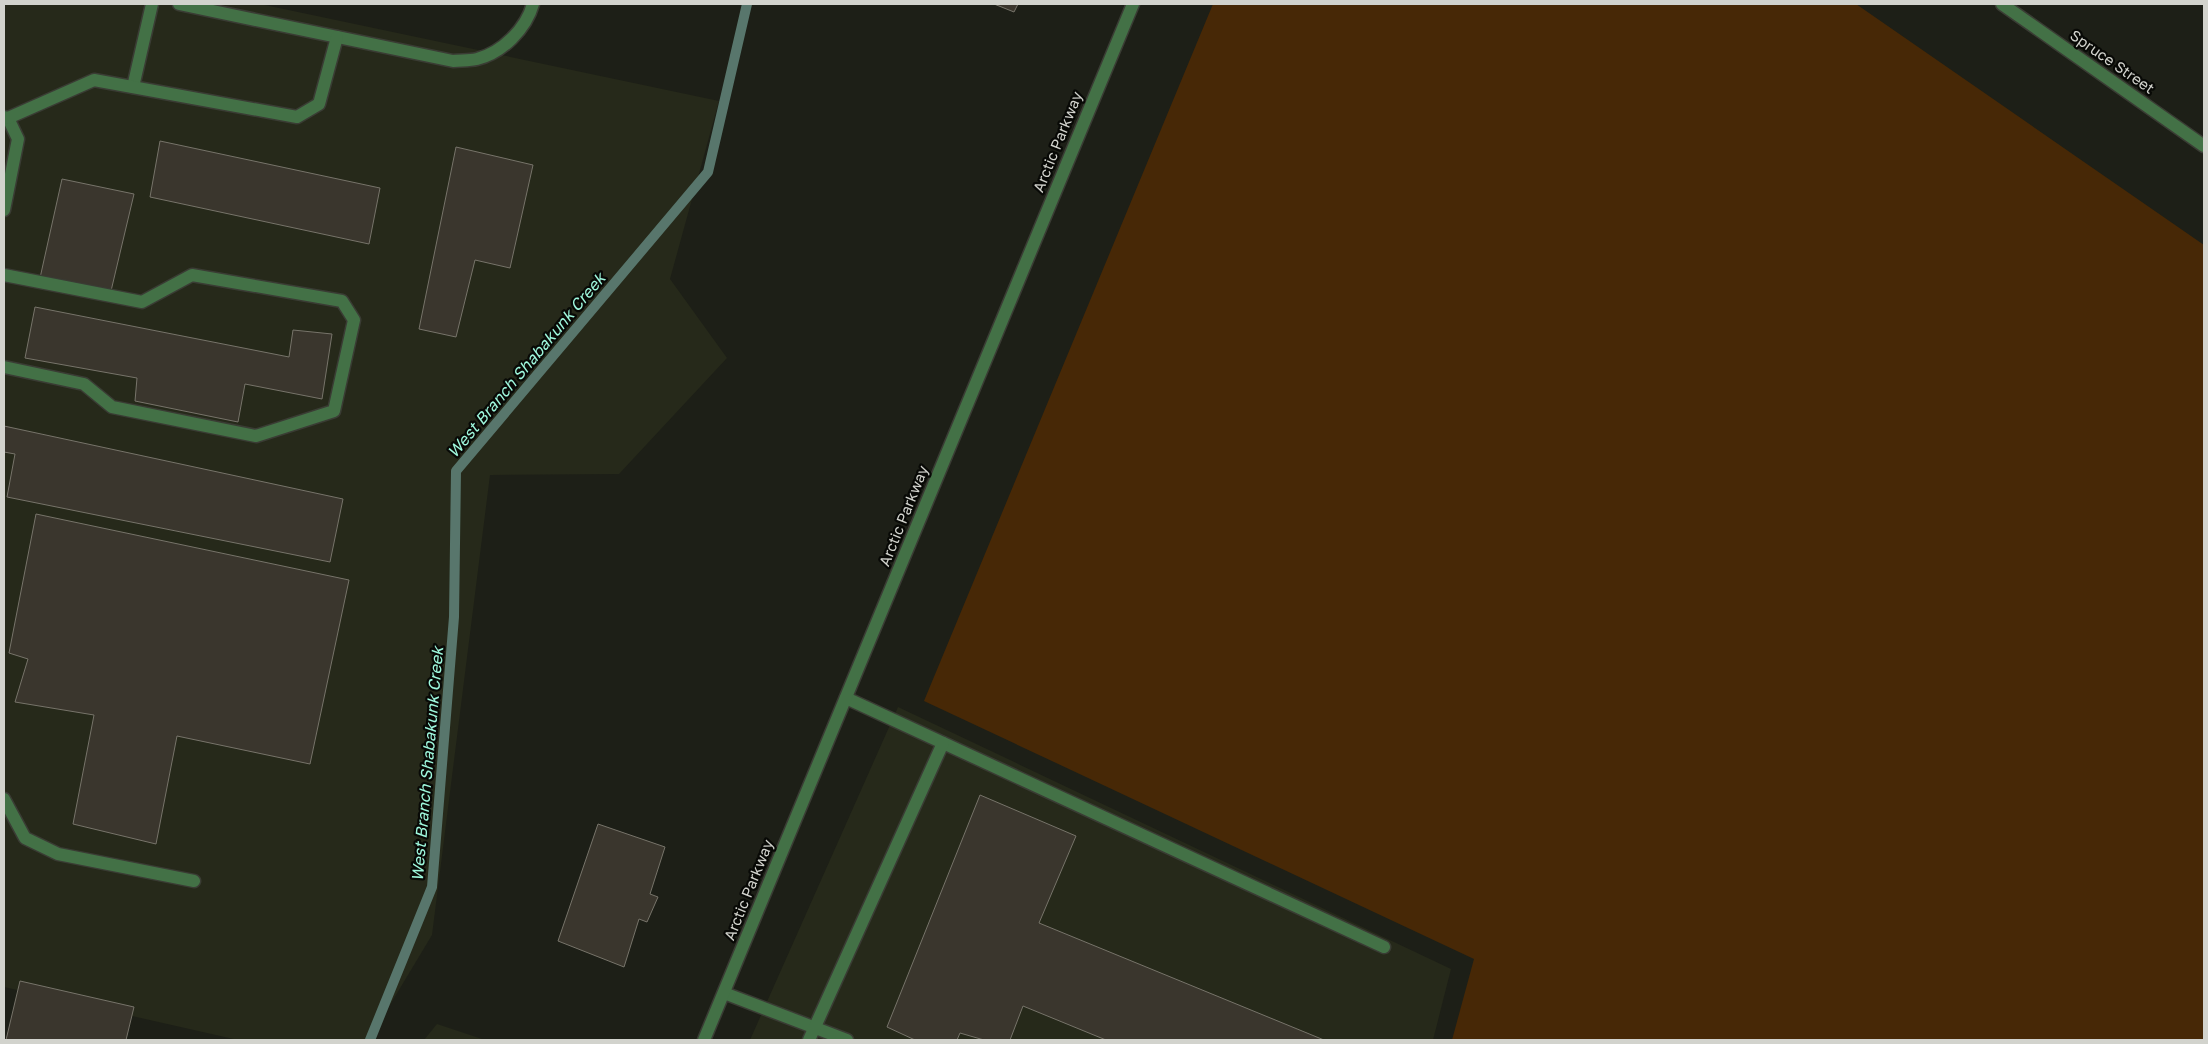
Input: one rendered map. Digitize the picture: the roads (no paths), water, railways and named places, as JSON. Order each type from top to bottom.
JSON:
[{"type":"street","points":[[134,87],[152,4]]},
{"type":"street","points":[[179,4],[453,61],[478,59],[501,48],[520,30],[533,4]]},
{"type":"street","name":"Arctic Parkway","points":[[704,1040],[1133,4]]},
{"type":"street","name":"Spruce Street","points":[[2002,4],[2204,146]]},
{"type":"street","points":[[4,210],[18,139],[6,117],[94,80],[297,117],[319,104],[337,37]]},
{"type":"street","points":[[4,275],[142,302],[192,275],[342,301],[354,320],[334,411],[256,436],[112,407],[84,384],[4,367]]},
{"type":"street","points":[[846,698],[1384,947]]},
{"type":"street","points":[[808,1040],[942,742]]},
{"type":"street","points":[[4,799],[24,838],[58,854],[194,881]]},
{"type":"street","points":[[724,993],[847,1040]]},
{"type":"waterway","name":"West Branch Shabakunk Creek","points":[[370,1040],[432,887],[454,617],[456,471],[708,172],[747,4]]}]
